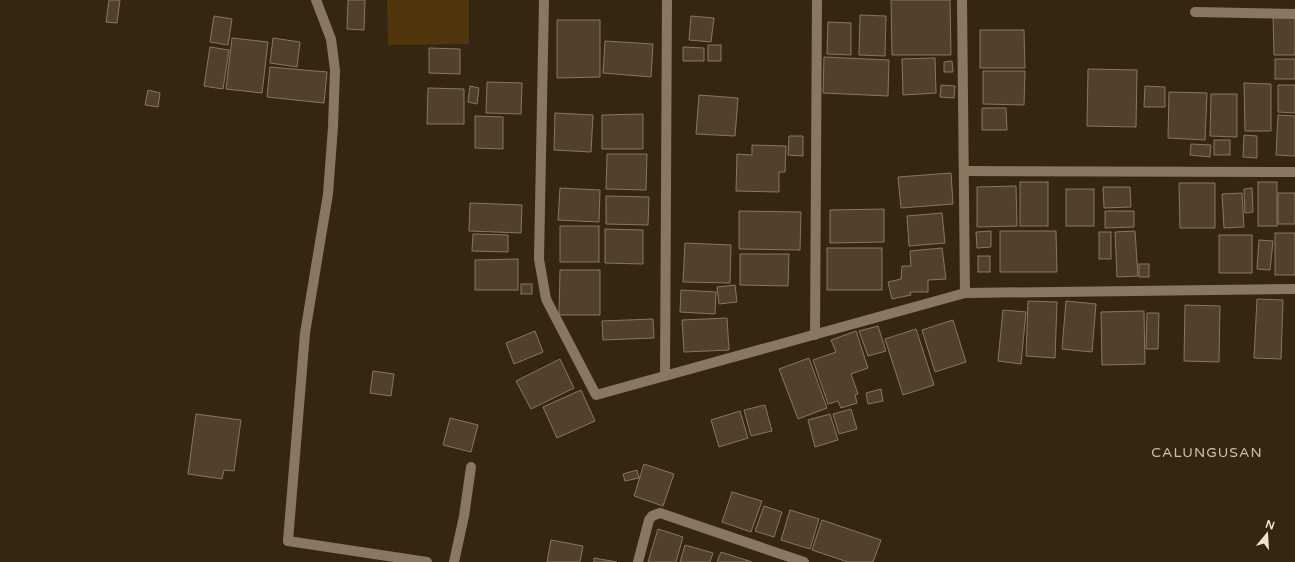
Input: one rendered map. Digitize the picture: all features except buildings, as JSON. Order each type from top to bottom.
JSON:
[{"type":"street","points":[[316,0],[331,39],[336,70],[328,194],[305,333],[288,540],[427,562]]},
{"type":"street","points":[[544,0],[539,259],[546,300],[596,395],[965,293],[1295,289]]},
{"type":"street","points":[[665,376],[666,0]]},
{"type":"street","points":[[815,335],[817,0]]},
{"type":"street","points":[[962,0],[965,293]]},
{"type":"street","points":[[1194,12],[1295,14]]},
{"type":"street","points":[[964,171],[1295,172]]},
{"type":"street","points":[[454,562],[464,516],[471,467]]},
{"type":"street","points":[[638,562],[649,520],[652,516],[660,513],[804,562]]},
{"type":"shaded area","points":[[387,0],[469,0],[469,44],[388,45]]},
{"type":"district","name":"CALUNGUSAN","points":[[1207,452]]}]
